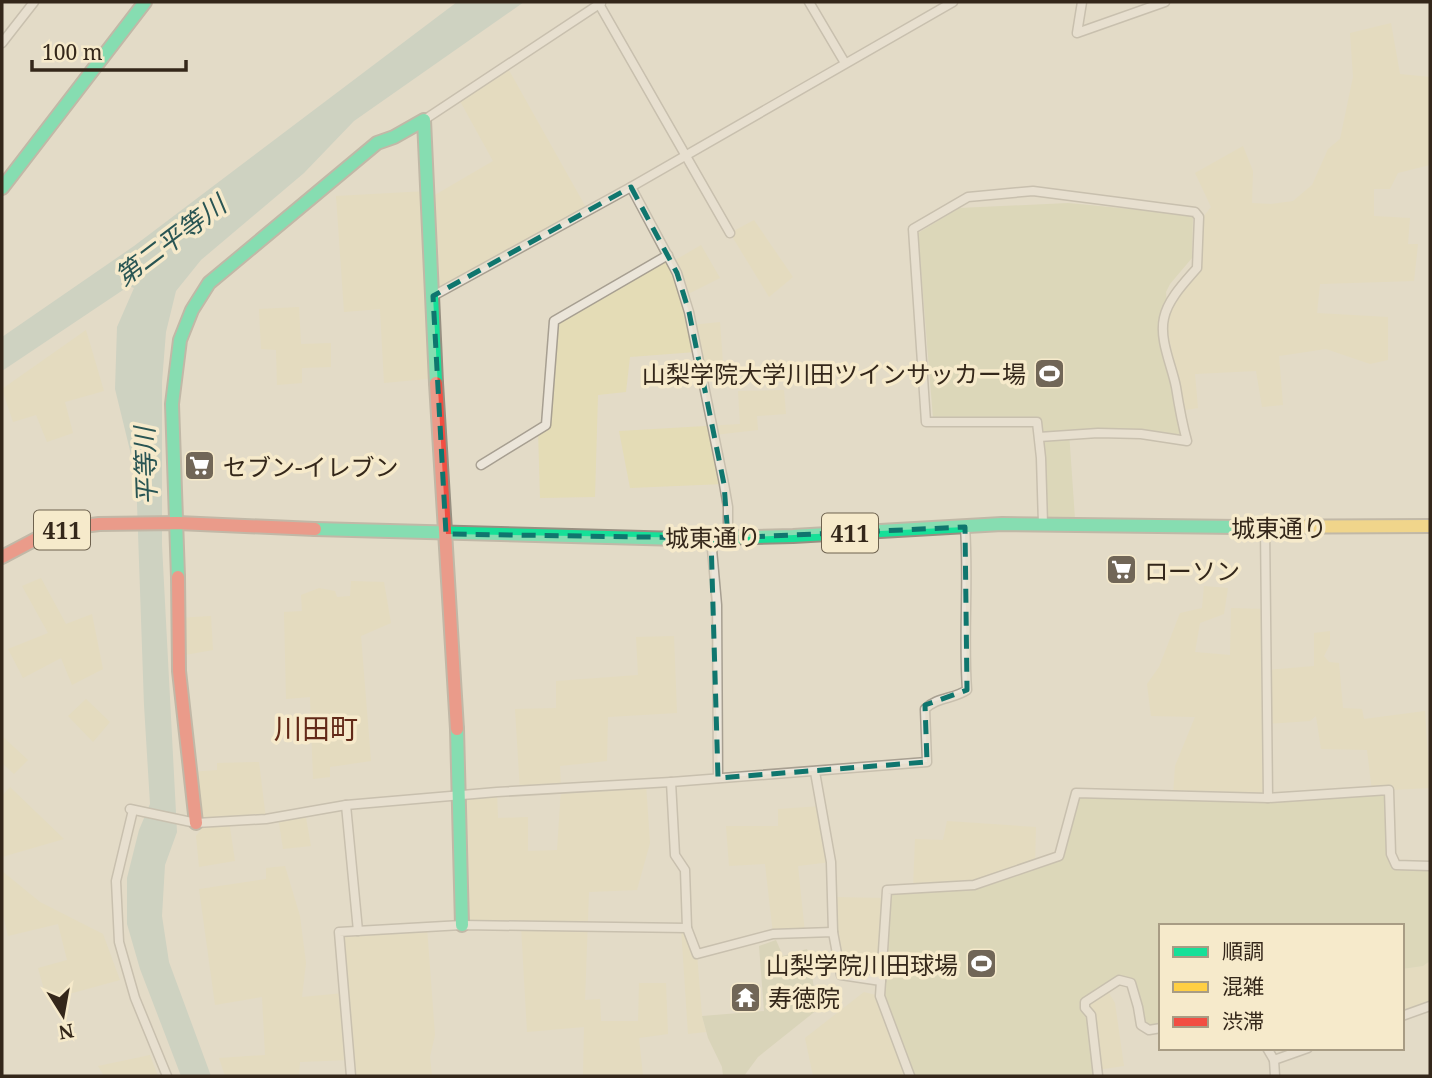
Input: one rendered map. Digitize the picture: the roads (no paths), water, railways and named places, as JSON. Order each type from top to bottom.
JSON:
[{"type":"main road","points":[[2,188],[145,2]]},
{"type":"main road","points":[[196,823],[179,671],[172,404],[180,340],[192,310],[209,283],[377,143],[424,120],[441,495],[456,693],[462,925]]},
{"type":"main road","name":"城東通り","points":[[2,557],[36,539],[68,528],[129,523],[446,534],[712,538],[1043,524],[1430,526]]},
{"type":"street","points":[[2,43],[34,2]]},
{"type":"street","points":[[809,2],[845,63]]},
{"type":"street","points":[[433,296],[631,187],[953,2]]},
{"type":"street","points":[[1082,2],[1077,33],[1165,2]]},
{"type":"street","points":[[424,120],[601,3],[730,233]]},
{"type":"street","points":[[631,187],[677,273],[689,312],[726,496],[728,538]]},
{"type":"street","points":[[1038,437],[1098,433],[1140,434],[1187,441],[1179,414],[1163,326],[1164,317],[1180,287],[1197,268],[1199,217],[1195,212],[1033,191],[968,197],[913,229],[926,422],[1037,422],[1043,524]]},
{"type":"street","points":[[481,465],[546,425],[554,321],[668,256]]},
{"type":"street","points":[[167,1076],[132,990],[119,942],[116,881],[133,810],[196,823],[266,819],[346,805],[927,762],[925,709],[931,703],[957,696],[967,690],[964,658],[967,555],[965,527]]},
{"type":"street","points":[[1265,527],[1268,798]]},
{"type":"street","points":[[712,538],[717,605],[718,778]]},
{"type":"street","points":[[815,772],[831,862],[833,932],[841,975],[881,981]]},
{"type":"street","points":[[671,782],[675,855],[685,870],[687,928],[697,954],[773,934],[833,932]]},
{"type":"street","points":[[910,1076],[880,996],[887,890],[974,885],[1059,856],[1076,793],[1268,798],[1389,790],[1391,854],[1396,864],[1430,866]]},
{"type":"street","points":[[346,805],[358,931]]},
{"type":"street","points":[[351,1076],[339,932],[462,925],[687,928]]},
{"type":"street","points":[[1098,1076],[1091,1016],[1085,1008],[1085,1002],[1119,980],[1131,983],[1140,1024],[1149,1030],[1159,1028]]},
{"type":"street","points":[[1404,1015],[1430,1006]]},
{"type":"street","points":[[1268,1050],[1274,1060],[1275,1076]]},
{"type":"street","points":[[1274,1060],[1302,1050]]},
{"type":"water","points":[[457,2],[524,2],[354,121],[304,173],[201,260],[176,291],[166,332],[162,382],[162,545],[177,832],[165,865],[162,916],[169,962],[211,1076],[181,1076],[140,969],[127,924],[127,878],[139,830],[150,804],[136,475],[115,389],[117,327],[134,288],[129,286],[2,371],[2,337],[134,246]]},
{"type":"place","name":"山梨学院大学川田ツインサッカー場","points":[[1049,373]]},
{"type":"place","name":"セブン-イレブン","points":[[200,466]]},
{"type":"place","name":"ローソン","points":[[1121,570]]},
{"type":"place","name":"山梨学院川田球場","points":[[981,964]]},
{"type":"place","name":"寿徳院","points":[[745,997]]},
{"type":"district","name":"川田町","points":[[316,728]]},
{"type":"water label","name":"第二平等川","points":[[170,240]]},
{"type":"water label","name":"平等川","points":[[145,466]]}]
